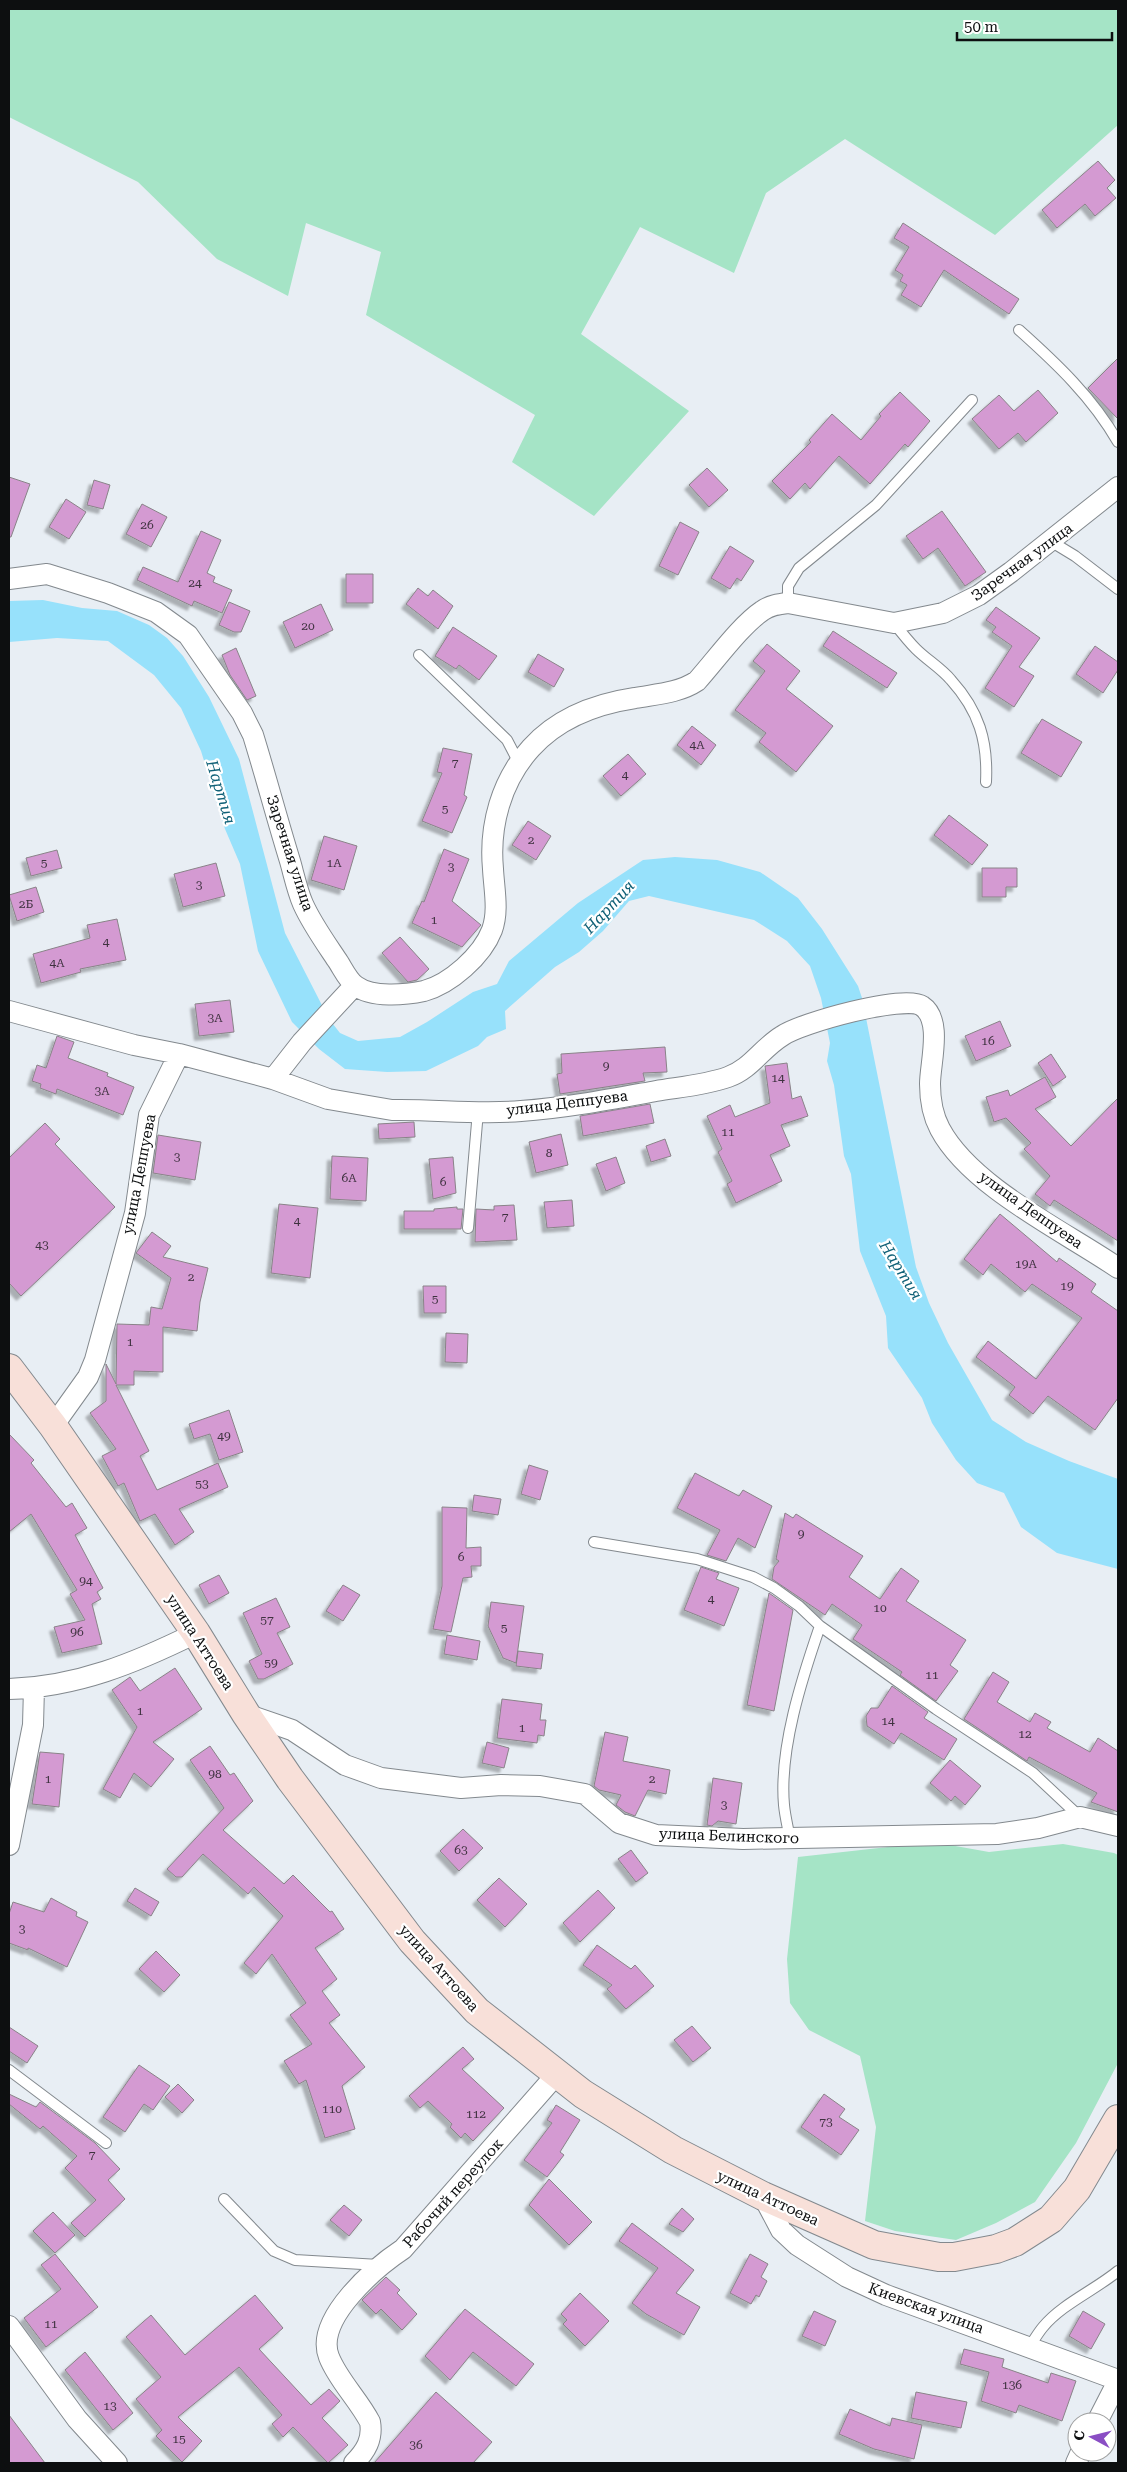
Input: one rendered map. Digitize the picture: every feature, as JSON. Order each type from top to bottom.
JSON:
[{"type":"street","name":"Заречная улица","points":[[9,579],[47,574],[71,580],[156,612],[188,635],[242,713],[253,735],[303,903],[319,934],[354,986],[366,991],[412,994],[432,989],[462,969],[484,945],[492,931],[495,917],[491,836],[498,807],[519,764],[549,730],[571,717],[608,704],[676,692],[691,685],[761,611],[772,605],[788,603],[894,623],[935,615],[962,605],[1052,542],[1118,488]]},
{"type":"street","points":[[273,1079],[302,1042],[354,986]]},
{"type":"street","name":"улица Деппуева","points":[[53,1426],[88,1377],[95,1360],[135,1212],[149,1115],[178,1054],[273,1079],[328,1099],[372,1107],[392,1110],[519,1112],[614,1099],[714,1081],[728,1077],[751,1064],[780,1036],[808,1023],[895,1003],[920,1004],[930,1016],[933,1036],[930,1072],[932,1103],[940,1128],[953,1147],[985,1182],[1118,1268]]},
{"type":"street","points":[[9,1011],[134,1045],[178,1054]]},
{"type":"street","name":"улица Аттоева","points":[[9,1368],[53,1426],[196,1633],[246,1714],[345,1854],[412,1940],[477,2011],[556,2075],[615,2116],[673,2150],[763,2196],[853,2237],[892,2250],[939,2257],[983,2252],[1015,2242],[1051,2219],[1077,2189],[1118,2119]]},
{"type":"street","points":[[9,1689],[60,1685],[103,1673],[155,1653],[196,1633]]},
{"type":"street","points":[[9,1845],[33,1725],[34,1688]]},
{"type":"street","name":"улица Белинского","points":[[246,1714],[292,1730],[345,1764],[381,1778],[461,1788],[501,1785],[540,1786],[585,1794],[619,1823],[656,1835],[690,1838],[790,1839],[946,1833],[997,1834],[1038,1828],[1080,1817],[1118,1826]]},
{"type":"street","name":"Рабочий переулок","points":[[354,2463],[366,2449],[372,2431],[370,2422],[356,2397],[336,2370],[328,2355],[328,2342],[332,2325],[344,2303],[380,2265],[403,2249],[556,2075]]},
{"type":"street","name":"Киевская улица","points":[[763,2196],[781,2230],[792,2240],[847,2277],[886,2295],[1030,2346],[1118,2380]]},
{"type":"street","points":[[9,2326],[77,2419],[117,2463]]},
{"type":"street","points":[[1101,2412],[1118,2380]]},
{"type":"lane","points":[[1019,330],[1078,387],[1107,420],[1118,442]]},
{"type":"lane","points":[[788,603],[788,586],[799,568],[876,505],[972,400]]},
{"type":"lane","points":[[1052,542],[1075,556],[1118,589]]},
{"type":"lane","points":[[894,623],[916,650],[950,678],[972,710],[982,728],[986,746],[986,782]]},
{"type":"lane","points":[[419,655],[507,740],[519,764]]},
{"type":"lane","points":[[468,1228],[478,1111]]},
{"type":"lane","points":[[594,1542],[698,1560],[753,1577],[780,1592],[820,1626],[936,1709],[1032,1773],[1080,1817]]},
{"type":"lane","points":[[790,1839],[784,1804],[785,1766],[795,1706],[820,1626]]},
{"type":"lane","points":[[9,2070],[106,2143]]},
{"type":"lane","points":[[224,2199],[274,2251],[294,2260],[352,2265],[380,2265]]},
{"type":"lane","points":[[1030,2346],[1044,2326],[1059,2312],[1118,2271]]},
{"type":"green space","points":[[9,9],[1118,9],[1118,125],[995,235],[845,139],[766,193],[734,273],[640,227],[581,334],[689,411],[594,516],[512,462],[535,415],[366,315],[381,252],[306,223],[288,296],[217,259],[138,182],[9,117]]},
{"type":"green space","points":[[933,1842],[989,1852],[1063,1844],[1118,1855],[1118,2063],[1076,2143],[1035,2202],[996,2223],[956,2240],[895,2231],[865,2221],[876,2127],[860,2056],[809,2030],[790,2003],[787,1959],[798,1857]]},
{"type":"water","name":"Нартия","points":[[43,600],[82,608],[117,611],[149,625],[167,638],[183,656],[209,697],[239,759],[285,933],[329,1019],[340,1033],[358,1041],[400,1037],[473,992],[497,984],[509,961],[578,903],[643,860],[675,857],[717,860],[760,872],[798,898],[822,929],[858,986],[916,1267],[929,1303],[948,1343],[992,1420],[1026,1442],[1069,1461],[1118,1479],[1118,1569],[1057,1553],[1021,1527],[1004,1493],[977,1483],[956,1460],[932,1423],[922,1398],[888,1348],[886,1316],[860,1251],[851,1174],[844,1156],[834,1085],[827,1061],[830,1043],[821,998],[810,966],[787,941],[754,920],[649,896],[629,901],[603,931],[579,952],[555,967],[505,1011],[506,1029],[487,1037],[478,1046],[426,1071],[387,1072],[345,1069],[319,1049],[292,1022],[258,951],[240,864],[225,829],[201,751],[181,708],[154,675],[108,641],[57,638],[9,642],[9,601]]},
{"type":"building","points":[[1098,161],[1115,180],[1107,188],[1116,198],[1095,216],[1085,204],[1057,228],[1042,210]]},
{"type":"building","points":[[903,223],[1019,299],[1009,314],[944,270],[921,307],[901,295],[907,285],[900,281],[903,275],[895,270],[909,247],[894,238]]},
{"type":"building","points":[[1118,358],[1118,419],[1088,388]]},
{"type":"building","points":[[1038,390],[1058,413],[1026,442],[1018,433],[999,449],[972,419],[999,395],[1014,411]]},
{"type":"building","points":[[900,392],[930,421],[908,447],[905,444],[870,484],[839,456],[810,489],[805,483],[790,499],[772,481],[811,442],[809,440],[832,414],[861,440],[881,416],[879,414]]},
{"type":"building","points":[[707,468],[728,490],[709,507],[689,485]]},
{"type":"building","points":[[9,477],[30,484],[11,537],[9,537]]},
{"type":"building","points":[[94,480],[110,485],[103,509],[87,505]]},
{"type":"building","points":[[66,499],[86,512],[69,539],[49,527]]},
{"type":"building","points":[[142,504],[167,517],[151,547],[126,534]]},
{"type":"building","points":[[942,511],[986,572],[965,586],[938,548],[923,559],[906,536]]},
{"type":"building","points":[[680,522],[699,532],[678,575],[659,566]]},
{"type":"building","points":[[201,531],[221,540],[207,573],[215,577],[213,582],[232,590],[222,613],[194,601],[192,606],[137,580],[143,567],[178,582]]},
{"type":"building","points":[[730,546],[754,561],[741,581],[737,578],[730,589],[711,578]]},
{"type":"building","points":[[346,574],[373,574],[373,603],[346,603]]},
{"type":"building","points":[[418,588],[428,596],[433,590],[453,606],[438,629],[406,604]]},
{"type":"building","points":[[229,602],[250,611],[241,632],[234,632],[219,625]]},
{"type":"building","points":[[321,604],[333,630],[295,648],[283,622]]},
{"type":"building","points":[[996,607],[1040,638],[1019,667],[1034,676],[1014,707],[985,688],[1012,646],[992,632],[996,627],[986,620]]},
{"type":"building","points":[[453,627],[497,656],[479,680],[459,665],[456,669],[435,656]]},
{"type":"building","points":[[833,631],[897,673],[887,688],[823,646]]},
{"type":"building","points":[[767,644],[800,671],[786,689],[833,726],[796,772],[759,742],[766,733],[735,710],[765,671],[753,661]]},
{"type":"building","points":[[1095,646],[1118,662],[1118,670],[1103,693],[1076,674]]},
{"type":"building","points":[[236,648],[256,696],[247,700],[230,675],[222,655]]},
{"type":"building","points":[[538,654],[564,669],[554,687],[528,672]]},
{"type":"building","points":[[1042,719],[1082,742],[1061,777],[1021,753]]},
{"type":"building","points":[[692,726],[716,745],[701,765],[677,745]]},
{"type":"building","points":[[443,748],[472,754],[464,795],[467,797],[452,833],[422,821],[442,773],[437,772]]},
{"type":"building","points":[[628,754],[646,774],[621,796],[603,776]]},
{"type":"building","points":[[949,815],[988,845],[972,865],[934,835]]},
{"type":"building","points":[[528,821],[551,836],[536,860],[512,845]]},
{"type":"building","points":[[324,836],[357,846],[344,890],[311,880]]},
{"type":"building","points":[[444,849],[469,859],[452,901],[481,925],[462,947],[412,923],[422,901],[424,902]]},
{"type":"building","points":[[57,850],[62,868],[31,876],[26,858]]},
{"type":"building","points":[[216,863],[225,896],[183,907],[174,874]]},
{"type":"building","points":[[982,868],[1017,868],[1017,887],[1006,887],[1006,897],[982,897]]},
{"type":"building","points":[[36,887],[44,912],[17,921],[9,895]]},
{"type":"building","points":[[117,919],[126,960],[80,969],[81,972],[41,983],[33,954],[90,938],[87,925]]},
{"type":"building","points":[[400,937],[429,969],[417,980],[408,982],[382,953]]},
{"type":"building","points":[[230,1000],[234,1032],[199,1036],[195,1004]]},
{"type":"building","points":[[1000,1021],[1011,1046],[976,1061],[965,1036]]},
{"type":"building","points":[[57,1036],[74,1042],[68,1058],[108,1073],[107,1076],[134,1087],[123,1115],[57,1089],[56,1094],[40,1088],[41,1084],[32,1081],[37,1065],[46,1068]]},
{"type":"building","points":[[665,1047],[667,1072],[643,1073],[645,1081],[560,1094],[557,1074],[562,1073],[561,1054]]},
{"type":"building","points":[[1051,1054],[1066,1077],[1053,1086],[1038,1063]]},
{"type":"building","points":[[787,1063],[792,1099],[801,1096],[808,1116],[781,1125],[790,1146],[770,1155],[782,1181],[736,1203],[727,1184],[732,1181],[718,1152],[722,1149],[707,1116],[730,1105],[735,1117],[770,1103],[765,1066]]},
{"type":"building","points":[[1045,1077],[1056,1097],[1035,1109],[1071,1146],[1118,1098],[1118,1241],[1054,1200],[1050,1206],[1035,1194],[1050,1176],[1024,1149],[1031,1143],[1006,1118],[994,1122],[986,1097],[1008,1090],[1010,1096]]},
{"type":"building","points":[[650,1104],[654,1123],[583,1136],[580,1116]]},
{"type":"building","points":[[414,1122],[415,1137],[379,1139],[378,1124]]},
{"type":"building","points":[[45,1123],[60,1139],[55,1144],[115,1207],[21,1296],[9,1283],[9,1158]]},
{"type":"building","points":[[561,1134],[568,1165],[536,1173],[529,1142]]},
{"type":"building","points":[[158,1135],[201,1142],[195,1180],[153,1173]]},
{"type":"building","points":[[665,1139],[671,1156],[651,1162],[646,1146]]},
{"type":"building","points":[[332,1156],[368,1158],[366,1201],[330,1199]]},
{"type":"building","points":[[453,1157],[456,1193],[433,1199],[429,1159]]},
{"type":"building","points":[[616,1157],[625,1183],[606,1191],[596,1164]]},
{"type":"building","points":[[572,1200],[574,1226],[547,1228],[544,1202]]},
{"type":"building","points":[[279,1204],[318,1208],[310,1278],[271,1273]]},
{"type":"building","points":[[514,1205],[517,1240],[475,1242],[476,1209],[494,1210],[494,1206]]},
{"type":"building","points":[[457,1207],[457,1209],[463,1209],[461,1229],[404,1229],[404,1211],[434,1211],[434,1209]]},
{"type":"building","points":[[1000,1214],[1057,1262],[1059,1258],[1096,1284],[1091,1292],[1118,1311],[1118,1398],[1095,1430],[1048,1396],[1033,1414],[1009,1395],[1015,1387],[976,1357],[988,1341],[1036,1379],[1082,1318],[1032,1284],[1025,1292],[991,1264],[983,1275],[964,1259]]},
{"type":"building","points":[[152,1232],[171,1246],[163,1257],[208,1268],[200,1302],[197,1331],[163,1327],[163,1372],[134,1371],[134,1385],[116,1385],[149,1451],[140,1456],[157,1490],[218,1463],[228,1487],[179,1509],[194,1532],[175,1545],[155,1514],[140,1521],[124,1483],[118,1486],[102,1456],[116,1449],[90,1413],[106,1401],[106,1364],[116,1384],[117,1324],[149,1325],[151,1307],[162,1309],[171,1278],[136,1253]]},
{"type":"building","points":[[423,1286],[446,1286],[446,1313],[424,1313]]},
{"type":"building","points":[[446,1333],[468,1334],[467,1363],[445,1362]]},
{"type":"building","points":[[229,1410],[243,1452],[219,1460],[210,1434],[194,1439],[189,1424]]},
{"type":"building","points":[[9,1434],[34,1460],[31,1463],[66,1507],[72,1503],[87,1528],[75,1535],[103,1588],[97,1592],[101,1599],[92,1604],[102,1644],[62,1653],[54,1627],[85,1620],[70,1594],[77,1590],[31,1514],[9,1532]]},
{"type":"building","points":[[529,1465],[548,1471],[540,1500],[521,1494]]},
{"type":"building","points":[[695,1473],[739,1496],[743,1490],[772,1506],[755,1548],[738,1538],[726,1561],[707,1555],[720,1530],[677,1508]]},
{"type":"building","points":[[474,1495],[501,1499],[498,1515],[472,1511]]},
{"type":"building","points":[[442,1507],[467,1508],[466,1548],[481,1547],[481,1566],[471,1566],[472,1577],[463,1578],[451,1632],[433,1629],[442,1586]]},
{"type":"building","points":[[785,1513],[793,1518],[796,1514],[863,1556],[849,1577],[880,1599],[901,1568],[919,1581],[906,1601],[966,1640],[950,1665],[958,1671],[936,1701],[900,1675],[902,1672],[853,1639],[862,1625],[832,1604],[825,1615],[772,1579],[774,1567],[779,1561],[776,1559]]},
{"type":"building","points":[[701,1567],[719,1573],[716,1579],[739,1588],[724,1626],[684,1610]]},
{"type":"building","points":[[219,1575],[229,1593],[209,1604],[199,1585]]},
{"type":"building","points":[[343,1585],[360,1595],[343,1621],[326,1611]]},
{"type":"building","points":[[769,1593],[793,1610],[774,1711],[747,1705]]},
{"type":"building","points":[[276,1598],[290,1627],[277,1633],[293,1664],[264,1679],[258,1679],[249,1661],[262,1654],[243,1613]]},
{"type":"building","points":[[491,1602],[524,1606],[516,1663],[503,1658],[488,1626]]},
{"type":"building","points":[[447,1635],[480,1641],[477,1660],[444,1654]]},
{"type":"building","points":[[518,1651],[543,1654],[541,1669],[516,1666]]},
{"type":"building","points":[[175,1668],[202,1709],[153,1742],[174,1759],[151,1787],[134,1773],[120,1798],[103,1789],[137,1727],[112,1690],[130,1677],[140,1691]]},
{"type":"building","points":[[993,1672],[1009,1682],[997,1702],[1030,1722],[1035,1713],[1051,1722],[1047,1728],[1090,1752],[1098,1738],[1118,1751],[1118,1812],[1091,1802],[1097,1793],[1029,1757],[1027,1761],[964,1719]]},
{"type":"building","points":[[892,1686],[928,1712],[924,1718],[957,1739],[944,1760],[901,1733],[894,1744],[867,1726],[866,1716],[871,1708],[878,1708]]},
{"type":"building","points":[[502,1699],[542,1704],[540,1720],[546,1720],[544,1736],[538,1735],[537,1743],[497,1738]]},
{"type":"building","points":[[605,1732],[628,1737],[623,1761],[670,1770],[666,1794],[648,1790],[635,1816],[625,1812],[616,1805],[621,1795],[599,1790],[594,1786]]},
{"type":"building","points":[[487,1742],[509,1748],[504,1768],[482,1763]]},
{"type":"building","points":[[210,1746],[230,1775],[234,1773],[253,1801],[223,1830],[284,1884],[293,1875],[330,1912],[332,1911],[344,1929],[315,1948],[337,1979],[322,1991],[340,2015],[329,2023],[365,2067],[342,2086],[355,2129],[325,2138],[306,2080],[299,2084],[284,2061],[312,2044],[290,2015],[306,2003],[272,1954],[256,1974],[244,1963],[283,1916],[254,1887],[248,1894],[203,1854],[182,1877],[176,1877],[167,1869],[224,1808],[190,1760]]},
{"type":"building","points":[[40,1752],[64,1754],[59,1807],[32,1804]]},
{"type":"building","points":[[950,1760],[981,1786],[965,1805],[955,1796],[951,1801],[930,1783]]},
{"type":"building","points":[[713,1778],[742,1783],[736,1824],[718,1821],[712,1826],[707,1825]]},
{"type":"building","points":[[463,1829],[483,1848],[459,1871],[440,1851]]},
{"type":"building","points":[[631,1850],[648,1873],[636,1882],[618,1859]]},
{"type":"building","points":[[499,1878],[527,1904],[505,1927],[477,1900]]},
{"type":"building","points":[[135,1888],[159,1902],[151,1916],[127,1901]]},
{"type":"building","points":[[598,1890],[615,1908],[580,1942],[563,1923]]},
{"type":"building","points":[[51,1898],[77,1912],[76,1916],[88,1922],[67,1967],[28,1948],[28,1950],[9,1943],[9,1914],[13,1902],[44,1912]]},
{"type":"building","points":[[597,1945],[631,1969],[635,1965],[654,1986],[626,2009],[607,1989],[612,1985],[583,1965]]},
{"type":"building","points":[[156,1951],[180,1975],[164,1992],[139,1969]]},
{"type":"building","points":[[692,2026],[711,2048],[693,2062],[674,2040]]},
{"type":"building","points":[[9,2027],[38,2046],[27,2063],[9,2051]]},
{"type":"building","points":[[463,2047],[474,2059],[462,2069],[504,2108],[473,2141],[465,2133],[461,2138],[450,2127],[452,2124],[428,2101],[420,2108],[409,2096]]},
{"type":"building","points":[[139,2065],[170,2086],[153,2110],[144,2104],[125,2132],[103,2117]]},
{"type":"building","points":[[178,2084],[194,2100],[182,2113],[165,2097]]},
{"type":"building","points":[[9,2094],[36,2107],[40,2102],[95,2143],[120,2169],[108,2180],[125,2199],[85,2237],[71,2223],[96,2200],[65,2168],[77,2156],[43,2126],[40,2129],[9,2104]]},
{"type":"building","points":[[824,2094],[845,2109],[839,2117],[859,2130],[841,2155],[801,2127]]},
{"type":"building","points":[[556,2105],[580,2120],[560,2152],[564,2155],[547,2177],[524,2160],[552,2123],[547,2120]]},
{"type":"building","points":[[549,2179],[592,2222],[569,2245],[529,2205]]},
{"type":"building","points":[[344,2205],[362,2220],[349,2236],[330,2220]]},
{"type":"building","points":[[682,2208],[694,2219],[683,2232],[669,2224]]},
{"type":"building","points":[[53,2212],[75,2235],[55,2253],[33,2231]]},
{"type":"building","points":[[632,2223],[694,2270],[676,2293],[700,2307],[684,2335],[646,2314],[632,2303],[658,2268],[619,2241]]},
{"type":"building","points":[[55,2254],[98,2307],[46,2347],[24,2318],[61,2289],[41,2265]]},
{"type":"building","points":[[750,2254],[768,2264],[761,2277],[767,2281],[759,2297],[756,2295],[751,2304],[730,2293]]},
{"type":"building","points":[[386,2277],[400,2290],[397,2293],[417,2314],[402,2330],[381,2309],[376,2314],[362,2300]]},
{"type":"building","points":[[580,2293],[609,2321],[585,2346],[563,2324],[567,2320],[561,2314]]},
{"type":"building","points":[[255,2295],[283,2328],[259,2349],[311,2405],[329,2389],[340,2401],[322,2418],[348,2445],[328,2463],[293,2427],[283,2437],[272,2424],[282,2415],[239,2367],[178,2417],[202,2441],[182,2462],[156,2436],[162,2430],[136,2399],[161,2377],[126,2337],[151,2315],[185,2355]]},
{"type":"building","points":[[465,2309],[534,2364],[516,2386],[473,2352],[450,2380],[425,2356]]},
{"type":"building","points":[[814,2311],[836,2321],[825,2346],[802,2336]]},
{"type":"building","points":[[1083,2311],[1105,2324],[1091,2349],[1069,2336]]},
{"type":"building","points":[[964,2349],[1004,2359],[1002,2367],[1048,2383],[1051,2373],[1076,2381],[1062,2421],[1019,2405],[1016,2413],[981,2401],[989,2372],[960,2364]]},
{"type":"building","points":[[85,2352],[133,2413],[113,2430],[65,2370]]},
{"type":"building","points":[[436,2392],[492,2442],[473,2463],[374,2463]]},
{"type":"building","points":[[916,2392],[967,2402],[961,2428],[911,2418]]},
{"type":"building","points":[[850,2409],[890,2426],[892,2418],[922,2425],[914,2459],[874,2449],[839,2434]]},
{"type":"building","points":[[9,2415],[45,2463],[9,2463]]}]
